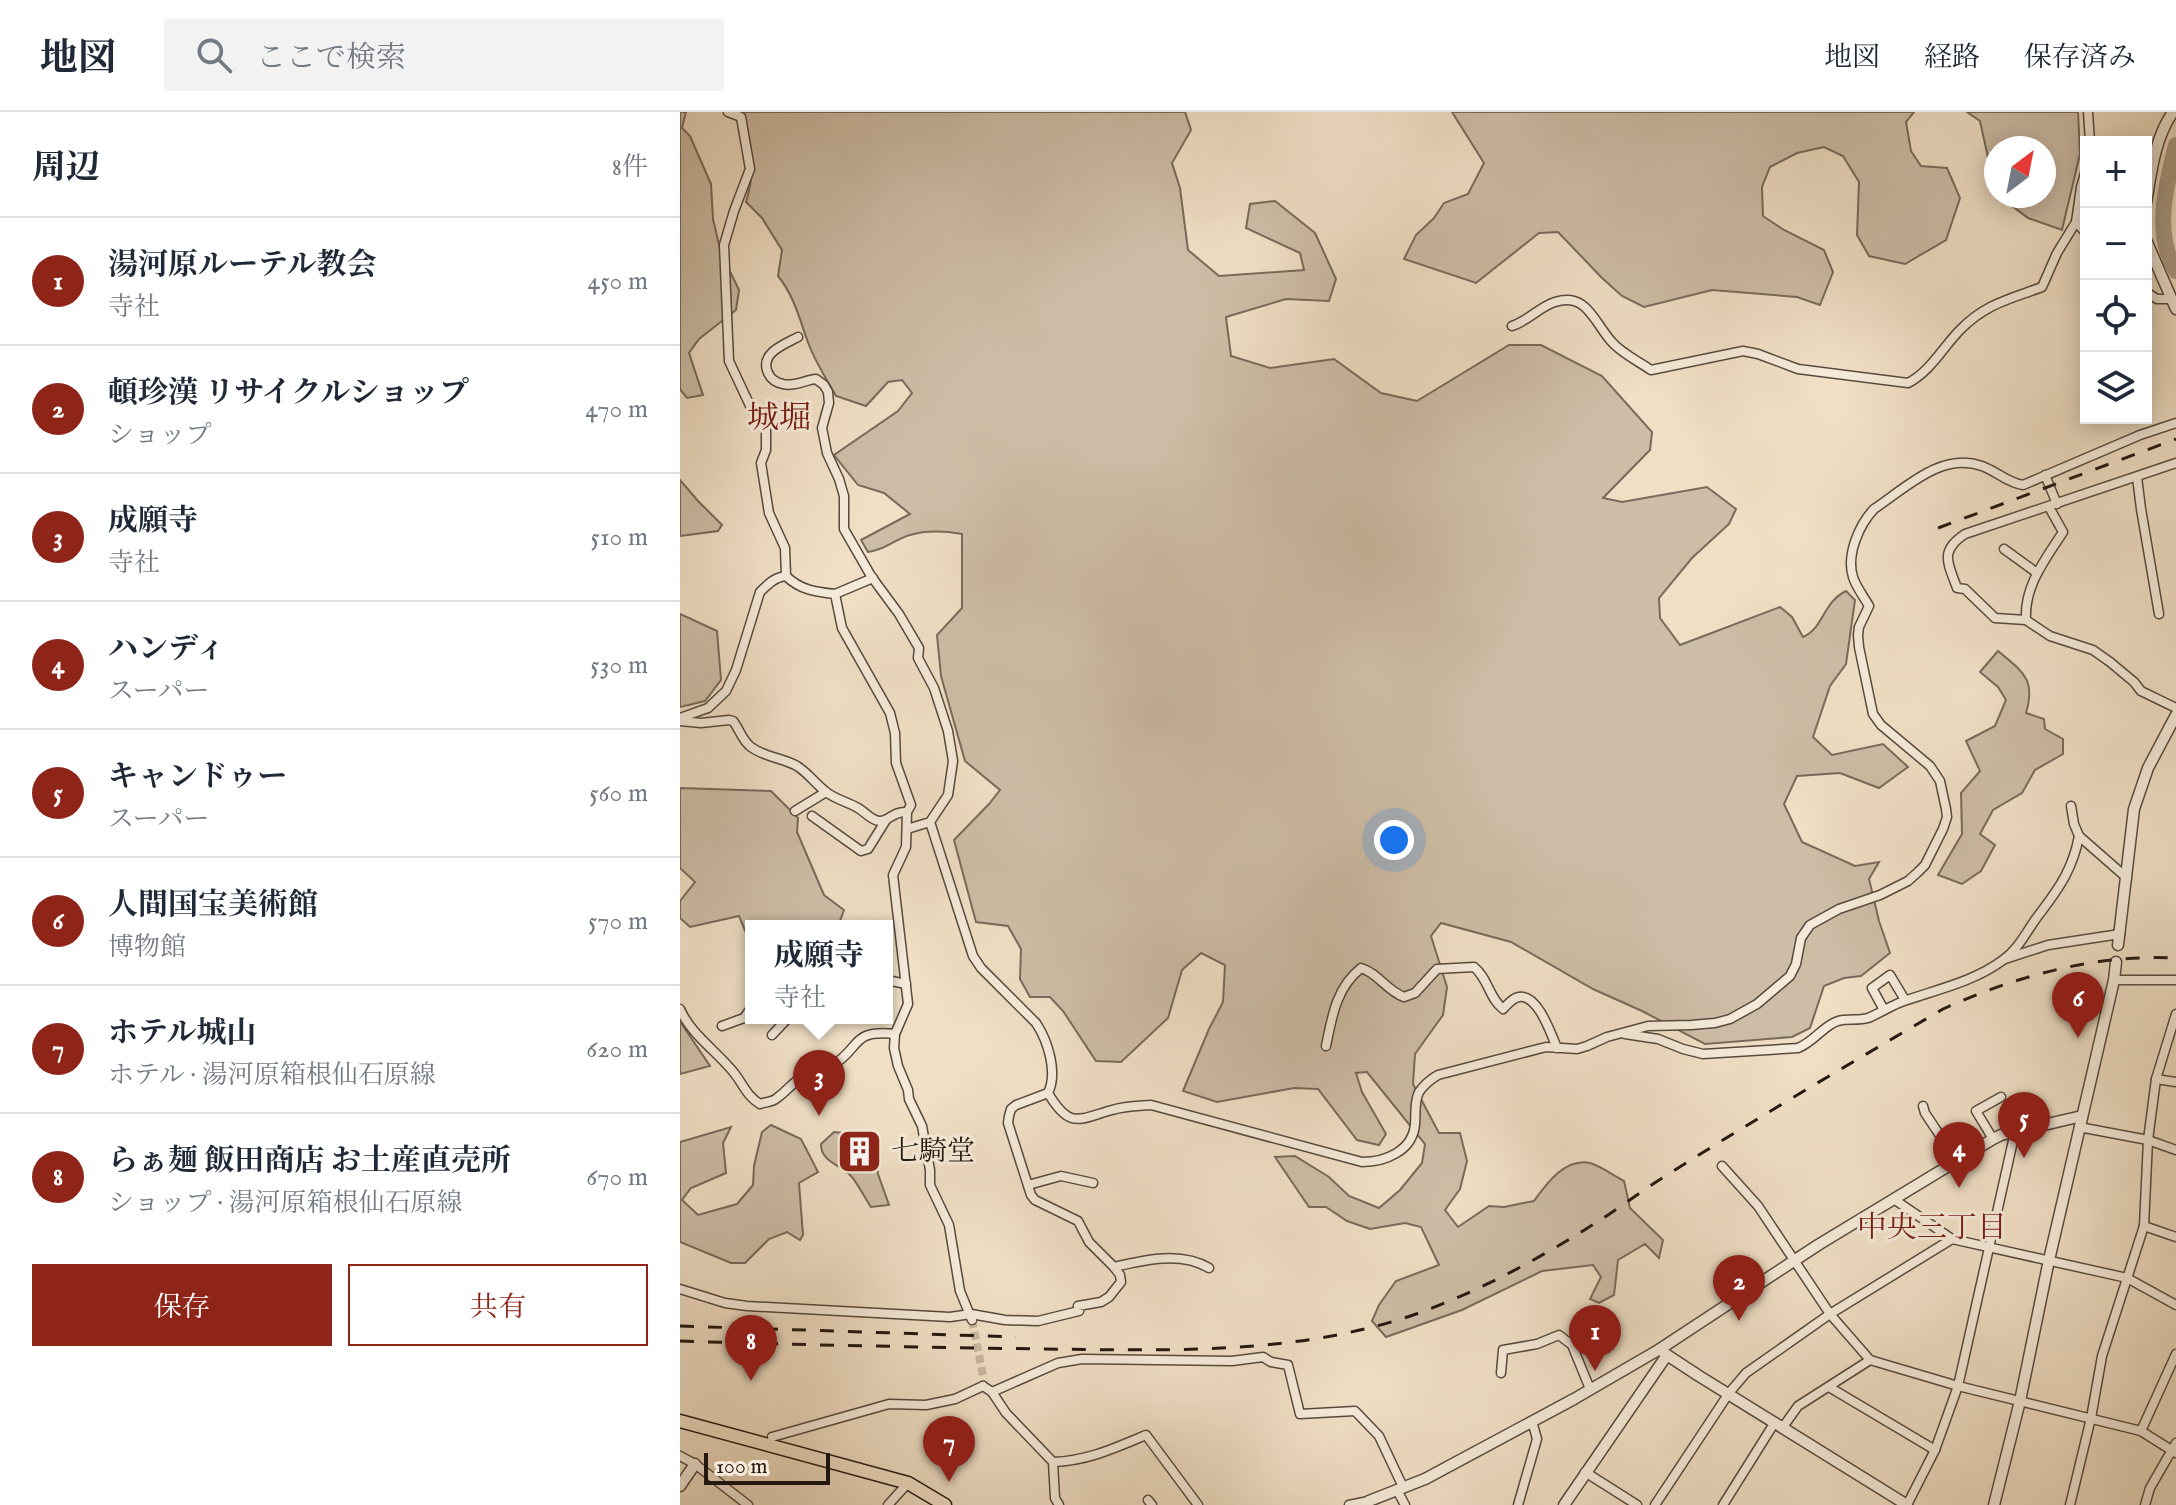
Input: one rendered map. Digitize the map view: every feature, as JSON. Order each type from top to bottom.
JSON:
[{"type":"main road","points":[[680,1421],[908,1483],[945,1505]]},
{"type":"street","points":[[728,112],[741,117],[750,169],[724,245],[729,361],[752,410],[766,419],[766,450],[761,463],[769,513],[785,548],[786,576],[794,584],[812,591],[835,594],[873,578]]},
{"type":"street","points":[[2088,112],[2090,136]]},
{"type":"street","points":[[2152,171],[2166,115]]},
{"type":"street","points":[[1512,326],[1551,303],[1564,299],[1585,305],[1612,343],[1651,370],[1743,351],[1798,369],[1908,383],[1919,377],[1961,328],[1990,306],[2042,287],[2057,253],[2076,222],[2080,194]]},
{"type":"street","points":[[2076,222],[2080,226]]},
{"type":"street","points":[[2152,254],[2173,304]]},
{"type":"street","points":[[2152,296],[2173,304]]},
{"type":"street","points":[[798,337],[771,351],[766,363],[767,372],[774,381],[785,385],[816,379],[828,392],[829,403],[822,428],[827,453],[844,496],[844,529],[919,648],[918,658],[934,688],[948,731],[953,761],[948,795],[930,822],[907,829]]},
{"type":"street","points":[[1048,1093],[1065,1114],[1080,1120],[1110,1110],[1151,1105],[1362,1162],[1377,1162],[1406,1146],[1415,1128],[1419,1093],[1434,1077],[1546,1047],[1577,1049],[1648,1026],[1715,1023],[1730,1019],[1757,1004],[1790,976],[1796,964],[1801,938],[1810,925],[1831,912],[1880,895],[1908,881],[1925,865],[1947,817],[1940,781],[1920,756],[1881,725],[1873,714],[1858,635],[1869,606],[1853,578],[1851,565],[1854,545],[1867,517],[1874,509],[1938,466],[1969,462],[2023,485],[2176,423]]},
{"type":"street","points":[[2176,463],[1965,534],[1950,547],[1946,558],[1957,588],[1965,589],[1995,618],[2026,620],[2050,636],[2093,650],[2141,691],[2176,708]]},
{"type":"street","points":[[2026,620],[2025,603],[2037,573],[2063,532],[2045,475]]},
{"type":"street","points":[[2137,477],[2159,614]]},
{"type":"street","points":[[2004,549],[2037,573]]},
{"type":"street","points":[[680,720],[708,708],[726,691],[736,670],[760,592],[770,582],[786,576]]},
{"type":"street","points":[[835,594],[842,628],[890,713],[895,733],[896,763],[911,805],[907,812],[906,847],[893,875],[908,1004],[895,1034],[894,1048],[909,1099],[922,1126],[930,1185],[949,1225],[960,1291],[972,1317]]},
{"type":"street","points":[[1620,1033],[1658,1039],[1703,1054],[1798,1048],[1808,1044],[1838,1020],[1866,1019],[1905,1000],[1976,976],[2004,959],[2048,945],[2119,940],[2134,809],[2148,768],[2176,715]]},
{"type":"street","points":[[680,720],[687,723],[733,721],[744,740],[753,748],[793,764],[826,792],[873,819],[886,820]]},
{"type":"street","points":[[795,811],[826,792]]},
{"type":"street","points":[[2071,806],[2079,836],[2127,878]]},
{"type":"street","points":[[812,816],[861,851],[868,849],[891,815],[899,811],[907,812]]},
{"type":"street","points":[[930,822],[973,956],[1043,1033],[1052,1086],[1048,1093],[1011,1109],[1008,1123],[1028,1185],[1035,1200],[1078,1221],[1089,1242],[1120,1275],[1121,1282],[1101,1302],[1065,1308]]},
{"type":"street","points":[[2004,959],[2023,939],[2062,883],[2075,858],[2079,836]]},
{"type":"street","points":[[1994,1505],[2020,1401],[2116,962]]},
{"type":"street","points":[[1326,1046],[1335,1002],[1361,968],[1404,997],[1415,993],[1437,969],[1474,967],[1481,973],[1497,1005],[1503,1009],[1522,997],[1536,1005],[1557,1048]]},
{"type":"street","points":[[1884,1010],[1872,988],[1890,975],[1905,1000]]},
{"type":"street","points":[[2114,980],[2176,980]]},
{"type":"street","points":[[893,981],[906,984]]},
{"type":"street","points":[[680,1009],[689,1025],[736,1075],[748,1096],[760,1104],[775,1100],[812,1070],[830,1067],[867,1034],[895,1034]]},
{"type":"street","points":[[2070,1505],[2102,1356],[2144,1226],[2148,1140],[2156,1079],[2176,1014]]},
{"type":"street","points":[[722,1026],[745,1017]]},
{"type":"street","points":[[772,1035],[779,1024]]},
{"type":"street","points":[[2156,1079],[2176,1082]]},
{"type":"street","points":[[1993,1139],[1976,1111],[2001,1097]]},
{"type":"street","points":[[1923,1106],[1957,1161]]},
{"type":"street","points":[[1349,1505],[1367,1503],[1425,1479],[1663,1352],[1864,1217],[1993,1139],[2015,1132],[2081,1122],[2176,1150]]},
{"type":"street","points":[[1663,1352],[1907,1505],[1935,1450],[1958,1386],[2015,1132]]},
{"type":"street","points":[[1722,1166],[1758,1206],[1830,1314],[1870,1360],[1958,1386],[2141,1431],[2174,1449],[2150,1488],[2145,1505]]},
{"type":"street","points":[[1028,1185],[1061,1176],[1093,1183]]},
{"type":"street","points":[[1895,1200],[1952,1239],[2127,1278],[2176,1305]]},
{"type":"street","points":[[2144,1226],[2176,1237]]},
{"type":"street","points":[[1655,1505],[1729,1393],[1746,1373],[1830,1314],[1952,1239]]},
{"type":"street","points":[[1114,1267],[1149,1259],[1197,1261],[1209,1268]]},
{"type":"street","points":[[680,1289],[725,1303],[747,1306],[1005,1320],[1038,1321],[1079,1311],[1078,1306]]},
{"type":"street","points":[[1501,1373],[1503,1350],[1537,1344],[1559,1335],[1572,1345],[1590,1389]]},
{"type":"street","points":[[1564,1505],[1663,1352]]},
{"type":"street","points":[[2141,1431],[2176,1354]]},
{"type":"street","points":[[992,1392],[1058,1363],[1082,1359],[1232,1361],[1263,1357],[1288,1365],[1300,1414],[1355,1411],[1379,1436],[1405,1505]]},
{"type":"street","points":[[1723,1505],[1779,1424],[1798,1406],[1870,1360]]},
{"type":"street","points":[[983,1375],[983,1386]]},
{"type":"street","points":[[983,1386],[992,1392],[1006,1413],[1053,1462],[1055,1498],[1059,1505]]},
{"type":"street","points":[[772,1437],[889,1404],[926,1405],[955,1399],[983,1386]]},
{"type":"street","points":[[1829,1387],[1935,1450]]},
{"type":"street","points":[[1518,1505],[1537,1439],[1532,1421]]},
{"type":"street","points":[[1053,1462],[1097,1455],[1146,1435],[1198,1505]]},
{"type":"street","points":[[680,1456],[748,1505]]},
{"type":"street","points":[[680,1486],[695,1464]]},
{"type":"street","points":[[1585,1472],[1637,1505]]},
{"type":"street","points":[[888,1505],[908,1483]]},
{"type":"shaded area","points":[[680,112],[686,112],[682,128],[690,136],[711,184],[713,219],[721,253],[739,290],[736,310],[699,339],[689,353],[703,395],[687,398],[680,389]]},
{"type":"shaded area","points":[[739,112],[1185,112],[1191,130],[1172,163],[1180,188],[1188,250],[1219,276],[1304,270],[1300,253],[1246,228],[1250,204],[1275,201],[1315,233],[1336,279],[1329,301],[1286,299],[1226,317],[1231,356],[1270,368],[1334,359],[1381,393],[1417,401],[1509,345],[1541,345],[1602,376],[1652,432],[1650,450],[1603,498],[1622,502],[1707,487],[1736,509],[1729,524],[1692,558],[1659,598],[1660,618],[1680,645],[1780,607],[1792,617],[1803,637],[1815,628],[1838,596],[1846,591],[1855,600],[1846,664],[1830,686],[1813,737],[1832,755],[1883,744],[1908,767],[1879,788],[1840,773],[1797,776],[1784,804],[1802,842],[1855,866],[1879,862],[1869,879],[1890,953],[1861,976],[1844,978],[1824,986],[1810,1028],[1792,1037],[1705,1044],[1593,989],[1511,942],[1441,923],[1431,936],[1447,987],[1443,1015],[1415,1054],[1413,1084],[1439,1133],[1460,1133],[1467,1161],[1460,1189],[1445,1210],[1458,1227],[1489,1206],[1504,1207],[1534,1201],[1558,1173],[1573,1164],[1581,1162],[1599,1166],[1624,1181],[1630,1208],[1663,1240],[1659,1258],[1645,1244],[1618,1260],[1614,1295],[1599,1303],[1590,1299],[1601,1277],[1593,1265],[1542,1271],[1462,1310],[1386,1337],[1372,1321],[1396,1281],[1439,1265],[1421,1227],[1405,1223],[1370,1229],[1347,1221],[1326,1207],[1309,1207],[1275,1157],[1295,1156],[1329,1177],[1349,1196],[1379,1208],[1400,1190],[1422,1163],[1425,1144],[1367,1072],[1356,1073],[1362,1092],[1386,1134],[1379,1145],[1357,1140],[1318,1089],[1294,1088],[1217,1102],[1183,1091],[1223,1002],[1225,965],[1201,953],[1182,970],[1168,1018],[1121,1062],[1096,1061],[1050,997],[1030,997],[1020,979],[1021,949],[1008,926],[976,922],[954,840],[1000,790],[965,761],[941,676],[937,635],[962,608],[962,534],[916,533],[868,552],[861,540],[910,514],[884,493],[858,485],[834,455],[898,411],[912,393],[902,380],[888,382],[866,406],[836,396],[812,352],[793,301],[778,276],[782,250],[762,218],[746,202],[752,157]]},
{"type":"shaded area","points":[[1452,112],[1914,112],[1906,122],[1911,151],[1921,166],[1947,168],[1960,198],[1946,240],[1905,264],[1869,256],[1857,235],[1859,182],[1843,156],[1824,147],[1797,153],[1770,167],[1762,187],[1763,216],[1824,250],[1833,272],[1820,305],[1797,297],[1712,290],[1644,307],[1622,296],[1558,232],[1539,233],[1476,283],[1404,259],[1416,235],[1444,203],[1468,194],[1484,163]]},
{"type":"shaded area","points":[[1967,112],[2078,112],[2080,154],[2062,230],[2028,218],[2015,208],[2056,208],[2056,136],[1984,136],[1984,139],[1980,121]]},
{"type":"shaded area","points":[[680,480],[722,525],[718,531],[680,536]]},
{"type":"shaded area","points":[[680,614],[717,631],[721,680],[705,701],[680,707]]},
{"type":"shaded area","points":[[1998,651],[2025,677],[2029,692],[2026,713],[2044,719],[2045,729],[2063,739],[2063,754],[2035,770],[2022,793],[1993,810],[1980,834],[1995,845],[1981,871],[1962,884],[1938,875],[1962,834],[1961,793],[1980,771],[1966,741],[1995,726],[2006,700],[1998,687],[1980,672]]},
{"type":"shaded area","points":[[680,788],[771,791],[798,818],[797,832],[824,895],[844,910],[840,920],[745,920],[745,930],[739,916],[690,927],[680,918],[680,901],[695,882],[680,868]]},
{"type":"shaded area","points":[[681,1023],[710,1066],[680,1074]]},
{"type":"shaded area","points":[[771,1125],[801,1139],[818,1172],[799,1183],[803,1235],[800,1240],[787,1232],[769,1239],[745,1263],[731,1263],[680,1242],[680,1142],[731,1127],[723,1143],[726,1173],[691,1188],[682,1200],[698,1215],[737,1204],[753,1185],[762,1132]]},
{"type":"shaded area","points":[[834,1132],[875,1136],[878,1174],[889,1205],[871,1207],[850,1175],[824,1155],[821,1144]]},
{"type":"waterway","points":[[2176,145],[2163,225],[2169,256],[2176,271]]},
{"type":"tunnel","points":[[972,1320],[983,1375]]},
{"type":"railway","points":[[1938,528],[2176,439]]},
{"type":"railway","points":[[680,1341],[1182,1349],[1277,1344],[1370,1328],[1441,1304],[1539,1257],[1725,1139],[1943,1009],[2027,977],[2056,970],[2116,960],[2176,958]]},
{"type":"railway","points":[[680,1326],[1016,1337]]},
{"type":"place","name":"人間国宝美術館","points":[[2078,1038]]},
{"type":"place","name":"成願寺","points":[[819,1116]]},
{"type":"place","name":"七騎堂","points":[[860,1152]]},
{"type":"place","name":"キャンドゥー","points":[[2024,1158]]},
{"type":"place","name":"ハンディ","points":[[1959,1188]]},
{"type":"place","name":"頓珍漢 リサイクルショップ","points":[[1739,1321]]},
{"type":"place","name":"湯河原ルーテル教会","points":[[1595,1371]]},
{"type":"place","name":"らぁ麺 飯田商店 お土産直売所","points":[[751,1381]]},
{"type":"place","name":"ホテル城山","points":[[949,1482]]},
{"type":"district","name":"城堀","points":[[779,419]]},
{"type":"district","name":"中央三丁目","points":[[1932,1229]]}]
